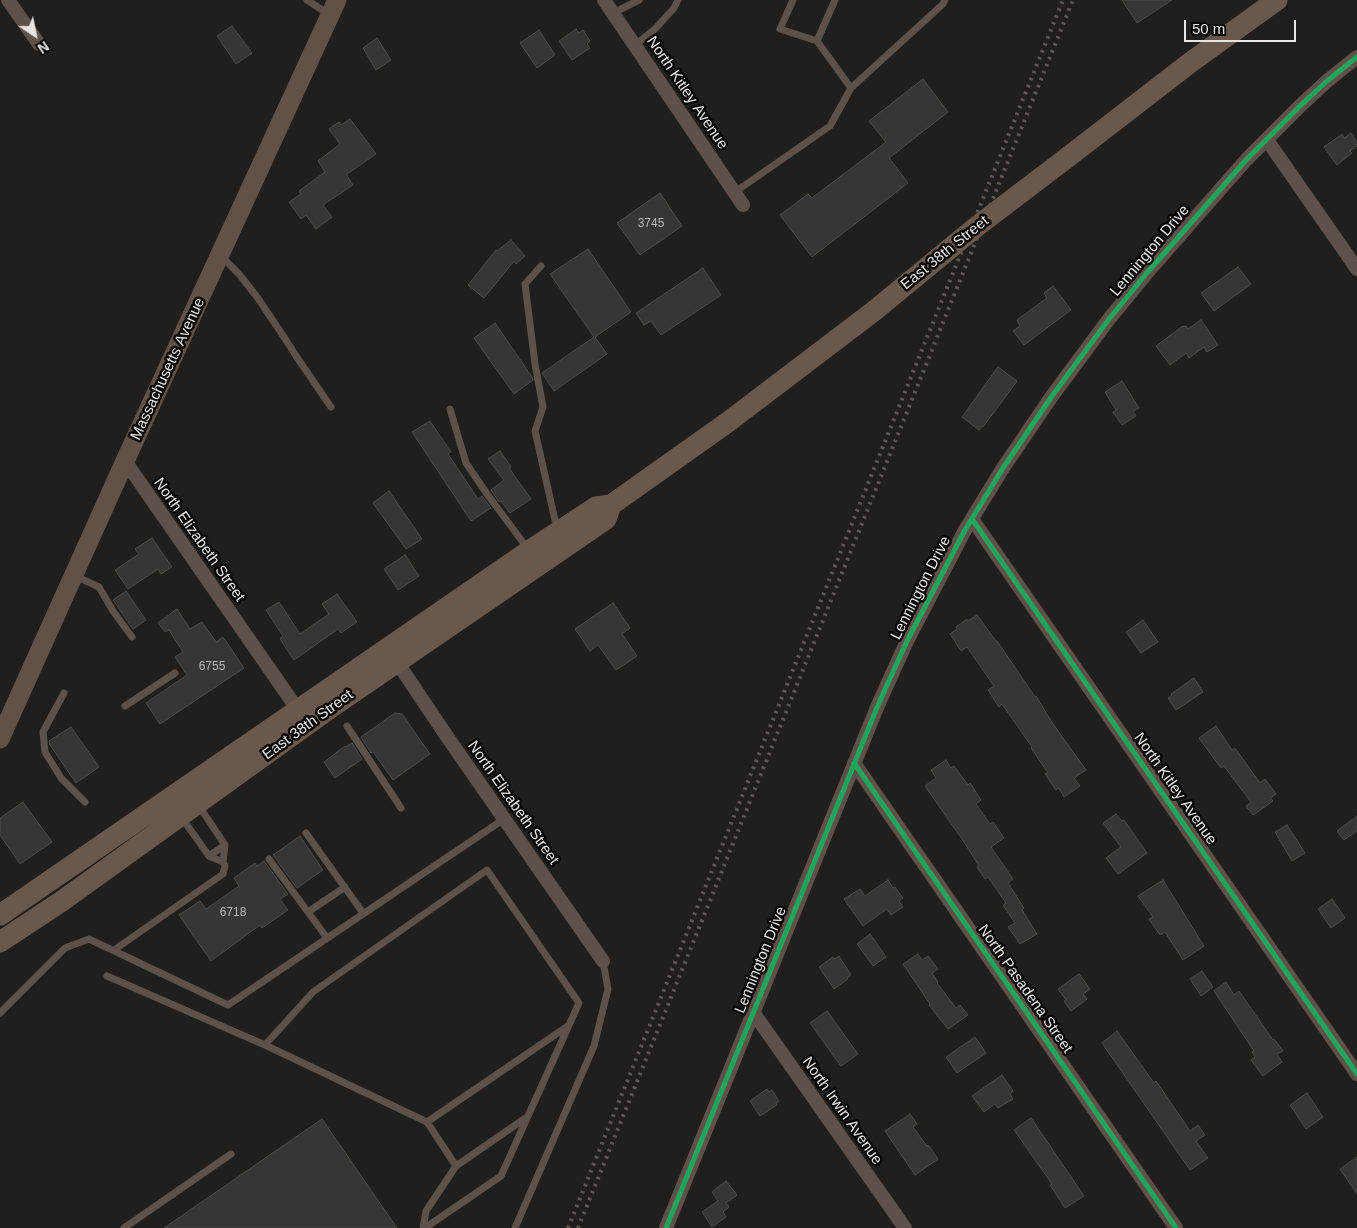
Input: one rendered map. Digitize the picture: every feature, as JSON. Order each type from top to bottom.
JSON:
[{"type":"main road","name":"East 38th Street","points":[[0,915],[529,551],[596,507],[611,505],[728,422],[874,311],[963,237],[1190,62],[1277,0]]},
{"type":"main road","name":"Massachusetts Avenue","points":[[0,739],[125,461],[334,7]]},
{"type":"main road","name":"East 38th Street","points":[[0,942],[62,901],[397,662],[606,520],[611,505]]},
{"type":"street","points":[[8,0],[39,44]]},
{"type":"street","name":"North Kitley Avenue","points":[[604,0],[743,205]]},
{"type":"street","name":"Lennington Drive","points":[[666,1228],[854,764],[858,750],[907,641],[965,530],[1003,468],[1052,396],[1109,319],[1146,274],[1246,160],[1327,81],[1357,57]]},
{"type":"street","points":[[1267,140],[1357,269]]},
{"type":"street","name":"North Elizabeth Street","points":[[125,461],[298,710]]},
{"type":"street","name":"North Kitley Avenue","points":[[972,519],[1357,1074]]},
{"type":"street","name":"North Elizabeth Street","points":[[397,662],[603,961]]},
{"type":"street","name":"North Pasadena Street","points":[[854,764],[1176,1228]]},
{"type":"street","name":"North Irwin Avenue","points":[[753,1012],[905,1228]]},
{"type":"lane","points":[[307,0],[334,7]]},
{"type":"lane","points":[[613,13],[639,0]]},
{"type":"lane","points":[[635,46],[655,29],[674,8],[678,0]]},
{"type":"lane","points":[[793,0],[780,29],[817,41],[851,88]]},
{"type":"lane","points":[[817,41],[835,0]]},
{"type":"lane","points":[[735,192],[830,126],[851,88],[943,4],[945,0]]},
{"type":"lane","points":[[220,255],[239,274],[257,297],[331,407]]},
{"type":"lane","points":[[541,266],[525,284],[535,364],[543,407],[536,431],[554,520],[561,530]]},
{"type":"lane","points":[[450,408],[466,463],[529,551]]},
{"type":"lane","points":[[74,576],[99,586],[113,611],[132,637]]},
{"type":"lane","points":[[125,706],[175,673]]},
{"type":"lane","points":[[64,694],[44,732],[45,752],[60,778],[84,802]]},
{"type":"lane","points":[[346,726],[401,808]]},
{"type":"lane","points":[[188,810],[225,845]]},
{"type":"lane","points":[[188,810],[209,856],[223,862]]},
{"type":"lane","points":[[0,1012],[65,948],[89,939],[228,1005],[504,819]]},
{"type":"lane","points":[[306,833],[364,913]]},
{"type":"lane","points":[[209,856],[225,845]]},
{"type":"lane","points":[[114,950],[223,874],[225,845]]},
{"type":"lane","points":[[269,858],[327,938]]},
{"type":"lane","points":[[265,1045],[312,992],[487,870],[579,1003],[500,1176],[424,1228]]},
{"type":"lane","points":[[308,912],[344,887]]},
{"type":"lane","points":[[515,1228],[594,1046],[608,989],[603,961]]},
{"type":"lane","points":[[107,976],[265,1045],[427,1122],[456,1166]]},
{"type":"lane","points":[[427,1122],[568,1025]]},
{"type":"lane","points":[[424,1228],[426,1211],[456,1166],[527,1117]]},
{"type":"lane","points":[[124,1228],[231,1154]]},
{"type":"building","points":[[1122,0],[1172,0],[1137,23]]},
{"type":"building","points":[[232,26],[252,53],[236,64],[217,36]]},
{"type":"building","points":[[576,29],[579,33],[583,30],[590,41],[587,44],[590,48],[572,60],[559,41]]},
{"type":"building","points":[[539,30],[555,55],[537,68],[520,43]]},
{"type":"building","points":[[377,38],[391,60],[376,70],[363,48]]},
{"type":"building","points":[[923,79],[948,112],[889,158],[908,183],[812,257],[780,215],[808,194],[812,198],[886,142],[869,121]]},
{"type":"building","points":[[350,119],[376,154],[347,174],[353,185],[323,205],[332,217],[316,229],[306,215],[301,219],[289,202],[301,194],[299,191],[325,172],[318,161],[340,144],[329,129],[339,122],[341,125]]},
{"type":"building","points":[[1351,133],[1357,146],[1350,151],[1352,153],[1337,165],[1324,147],[1342,134],[1344,138]]},
{"type":"building","points":[[660,193],[682,226],[640,255],[617,223]]},
{"type":"building","points":[[511,240],[525,256],[516,264],[514,261],[484,298],[468,285],[496,250]]},
{"type":"building","points":[[588,249],[631,312],[595,337],[607,354],[554,391],[542,373],[594,337],[550,274]]},
{"type":"building","points":[[1238,267],[1251,284],[1214,311],[1201,293]]},
{"type":"building","points":[[703,268],[721,295],[661,335],[651,321],[644,325],[636,313]]},
{"type":"building","points":[[1053,286],[1071,310],[1024,345],[1013,331],[1020,326],[1017,320],[1047,298],[1044,293]]},
{"type":"building","points":[[1201,320],[1218,345],[1207,352],[1204,347],[1189,358],[1186,353],[1170,365],[1156,346],[1183,326],[1186,326],[1188,329]]},
{"type":"building","points":[[495,323],[533,380],[514,394],[474,338]]},
{"type":"building","points":[[998,367],[1017,381],[979,430],[962,417]]},
{"type":"building","points":[[1122,381],[1139,408],[1133,411],[1136,416],[1122,425],[1113,412],[1116,410],[1105,392]]},
{"type":"building","points":[[430,421],[451,452],[448,454],[478,499],[482,496],[491,508],[471,521],[412,432]]},
{"type":"building","points":[[500,451],[511,467],[509,468],[531,499],[510,513],[491,490],[504,480],[488,459]]},
{"type":"building","points":[[389,491],[422,539],[406,549],[373,503]]},
{"type":"building","points":[[152,538],[172,567],[161,574],[158,569],[128,589],[115,570],[139,554],[135,549]]},
{"type":"building","points":[[405,555],[419,576],[398,590],[384,569]]},
{"type":"building","points":[[126,591],[146,620],[133,629],[113,600]]},
{"type":"building","points":[[337,594],[357,622],[341,633],[338,629],[294,660],[280,639],[283,636],[266,610],[279,602],[300,634],[329,614],[322,604]]},
{"type":"building","points":[[613,603],[630,628],[622,634],[637,656],[616,670],[598,645],[590,651],[575,629]]},
{"type":"building","points":[[177,609],[190,629],[202,622],[216,642],[223,637],[244,668],[160,724],[146,703],[187,675],[175,657],[183,652],[169,630],[165,632],[158,623]]},
{"type":"building","points":[[977,615],[1036,696],[1051,721],[1086,770],[1074,778],[1080,786],[1064,797],[1059,788],[1056,790],[1045,774],[1048,773],[1002,704],[999,707],[988,690],[994,686],[967,647],[961,651],[950,634],[967,619],[968,621]]},
{"type":"building","points":[[1143,620],[1158,642],[1141,653],[1126,632]]},
{"type":"building","points":[[1194,678],[1203,692],[1176,710],[1168,698]]},
{"type":"building","points":[[395,713],[402,714],[430,754],[393,780],[373,752],[371,753],[361,737]]},
{"type":"building","points":[[1216,726],[1232,750],[1235,748],[1260,783],[1265,779],[1276,794],[1270,798],[1273,801],[1253,815],[1246,806],[1251,802],[1224,766],[1221,768],[1199,738]]},
{"type":"building","points":[[71,727],[99,767],[76,783],[49,741]]},
{"type":"building","points":[[352,743],[362,759],[335,778],[324,762]]},
{"type":"building","points":[[946,760],[951,768],[954,766],[968,785],[970,783],[981,800],[976,804],[990,824],[993,822],[1004,838],[991,847],[1013,879],[1008,883],[1024,908],[1022,910],[1037,934],[1020,944],[1008,927],[1015,923],[1003,905],[1006,903],[988,877],[985,879],[964,842],[925,786],[936,778],[931,770]]},
{"type":"building","points":[[23,802],[52,842],[20,864],[0,835],[0,818]]},
{"type":"building","points":[[1116,814],[1122,821],[1124,820],[1147,853],[1118,874],[1106,858],[1121,847],[1103,823]]},
{"type":"building","points":[[1357,816],[1357,831],[1344,840],[1337,831]]},
{"type":"building","points":[[1287,825],[1305,853],[1292,861],[1275,832]]},
{"type":"building","points":[[300,836],[323,870],[297,888],[273,855]]},
{"type":"building","points":[[264,861],[288,894],[280,899],[288,910],[262,928],[260,925],[211,961],[179,915],[200,901],[206,909],[239,886],[234,878],[255,863],[257,866]]},
{"type":"building","points":[[888,880],[903,898],[899,901],[903,907],[891,915],[887,909],[863,926],[844,899],[860,889],[865,896]]},
{"type":"building","points":[[1163,880],[1204,946],[1183,960],[1165,932],[1160,935],[1149,919],[1153,917],[1138,896]]},
{"type":"building","points":[[1332,899],[1345,918],[1331,928],[1318,909]]},
{"type":"building","points":[[870,934],[886,957],[873,966],[857,944]]},
{"type":"building","points":[[918,954],[922,960],[928,956],[938,969],[932,973],[937,983],[956,1008],[960,1005],[968,1015],[948,1029],[929,1005],[903,964]]},
{"type":"building","points":[[839,956],[851,975],[834,989],[819,967],[833,957],[835,959]]},
{"type":"building","points":[[1202,971],[1213,987],[1201,996],[1190,979]]},
{"type":"building","points":[[1079,974],[1090,989],[1083,994],[1087,999],[1071,1011],[1058,989]]},
{"type":"building","points":[[1226,982],[1234,995],[1239,991],[1273,1040],[1283,1051],[1277,1054],[1282,1062],[1263,1076],[1251,1060],[1255,1057],[1252,1052],[1254,1051],[1214,991]]},
{"type":"building","points":[[827,1011],[858,1054],[841,1066],[810,1023]]},
{"type":"building","points":[[1117,1031],[1154,1083],[1156,1081],[1190,1131],[1198,1125],[1205,1135],[1196,1141],[1208,1158],[1190,1170],[1102,1043]]},
{"type":"building","points":[[975,1037],[986,1053],[957,1073],[946,1057]]},
{"type":"building","points":[[1002,1075],[1013,1091],[1010,1094],[1013,1099],[998,1108],[995,1104],[984,1112],[972,1096]]},
{"type":"building","points":[[767,1089],[769,1092],[772,1090],[779,1101],[776,1103],[777,1105],[760,1116],[750,1101]]},
{"type":"building","points":[[1307,1093],[1323,1117],[1306,1129],[1290,1105]]},
{"type":"building","points":[[910,1114],[917,1124],[913,1127],[938,1159],[915,1175],[885,1131]]},
{"type":"building","points":[[1031,1118],[1084,1196],[1065,1208],[1050,1185],[1052,1184],[1014,1130]]},
{"type":"building","points":[[322,1119],[397,1228],[164,1228]]},
{"type":"building","points":[[1357,1157],[1357,1194],[1340,1169]]},
{"type":"building","points":[[726,1181],[737,1195],[726,1203],[729,1207],[723,1212],[726,1217],[712,1227],[702,1212],[718,1201],[712,1192]]},
{"type":"railway","points":[[568,1228],[1063,0]]},
{"type":"railway","points":[[578,1228],[1073,0]]},
{"type":"cycle path","points":[[666,1228],[878,705],[907,641],[965,530],[1003,468],[1052,396],[1109,319],[1146,274],[1246,160],[1301,105],[1357,57]]},
{"type":"cycle path","points":[[972,519],[1357,1074]]},
{"type":"cycle path","points":[[854,763],[1176,1228]]}]
